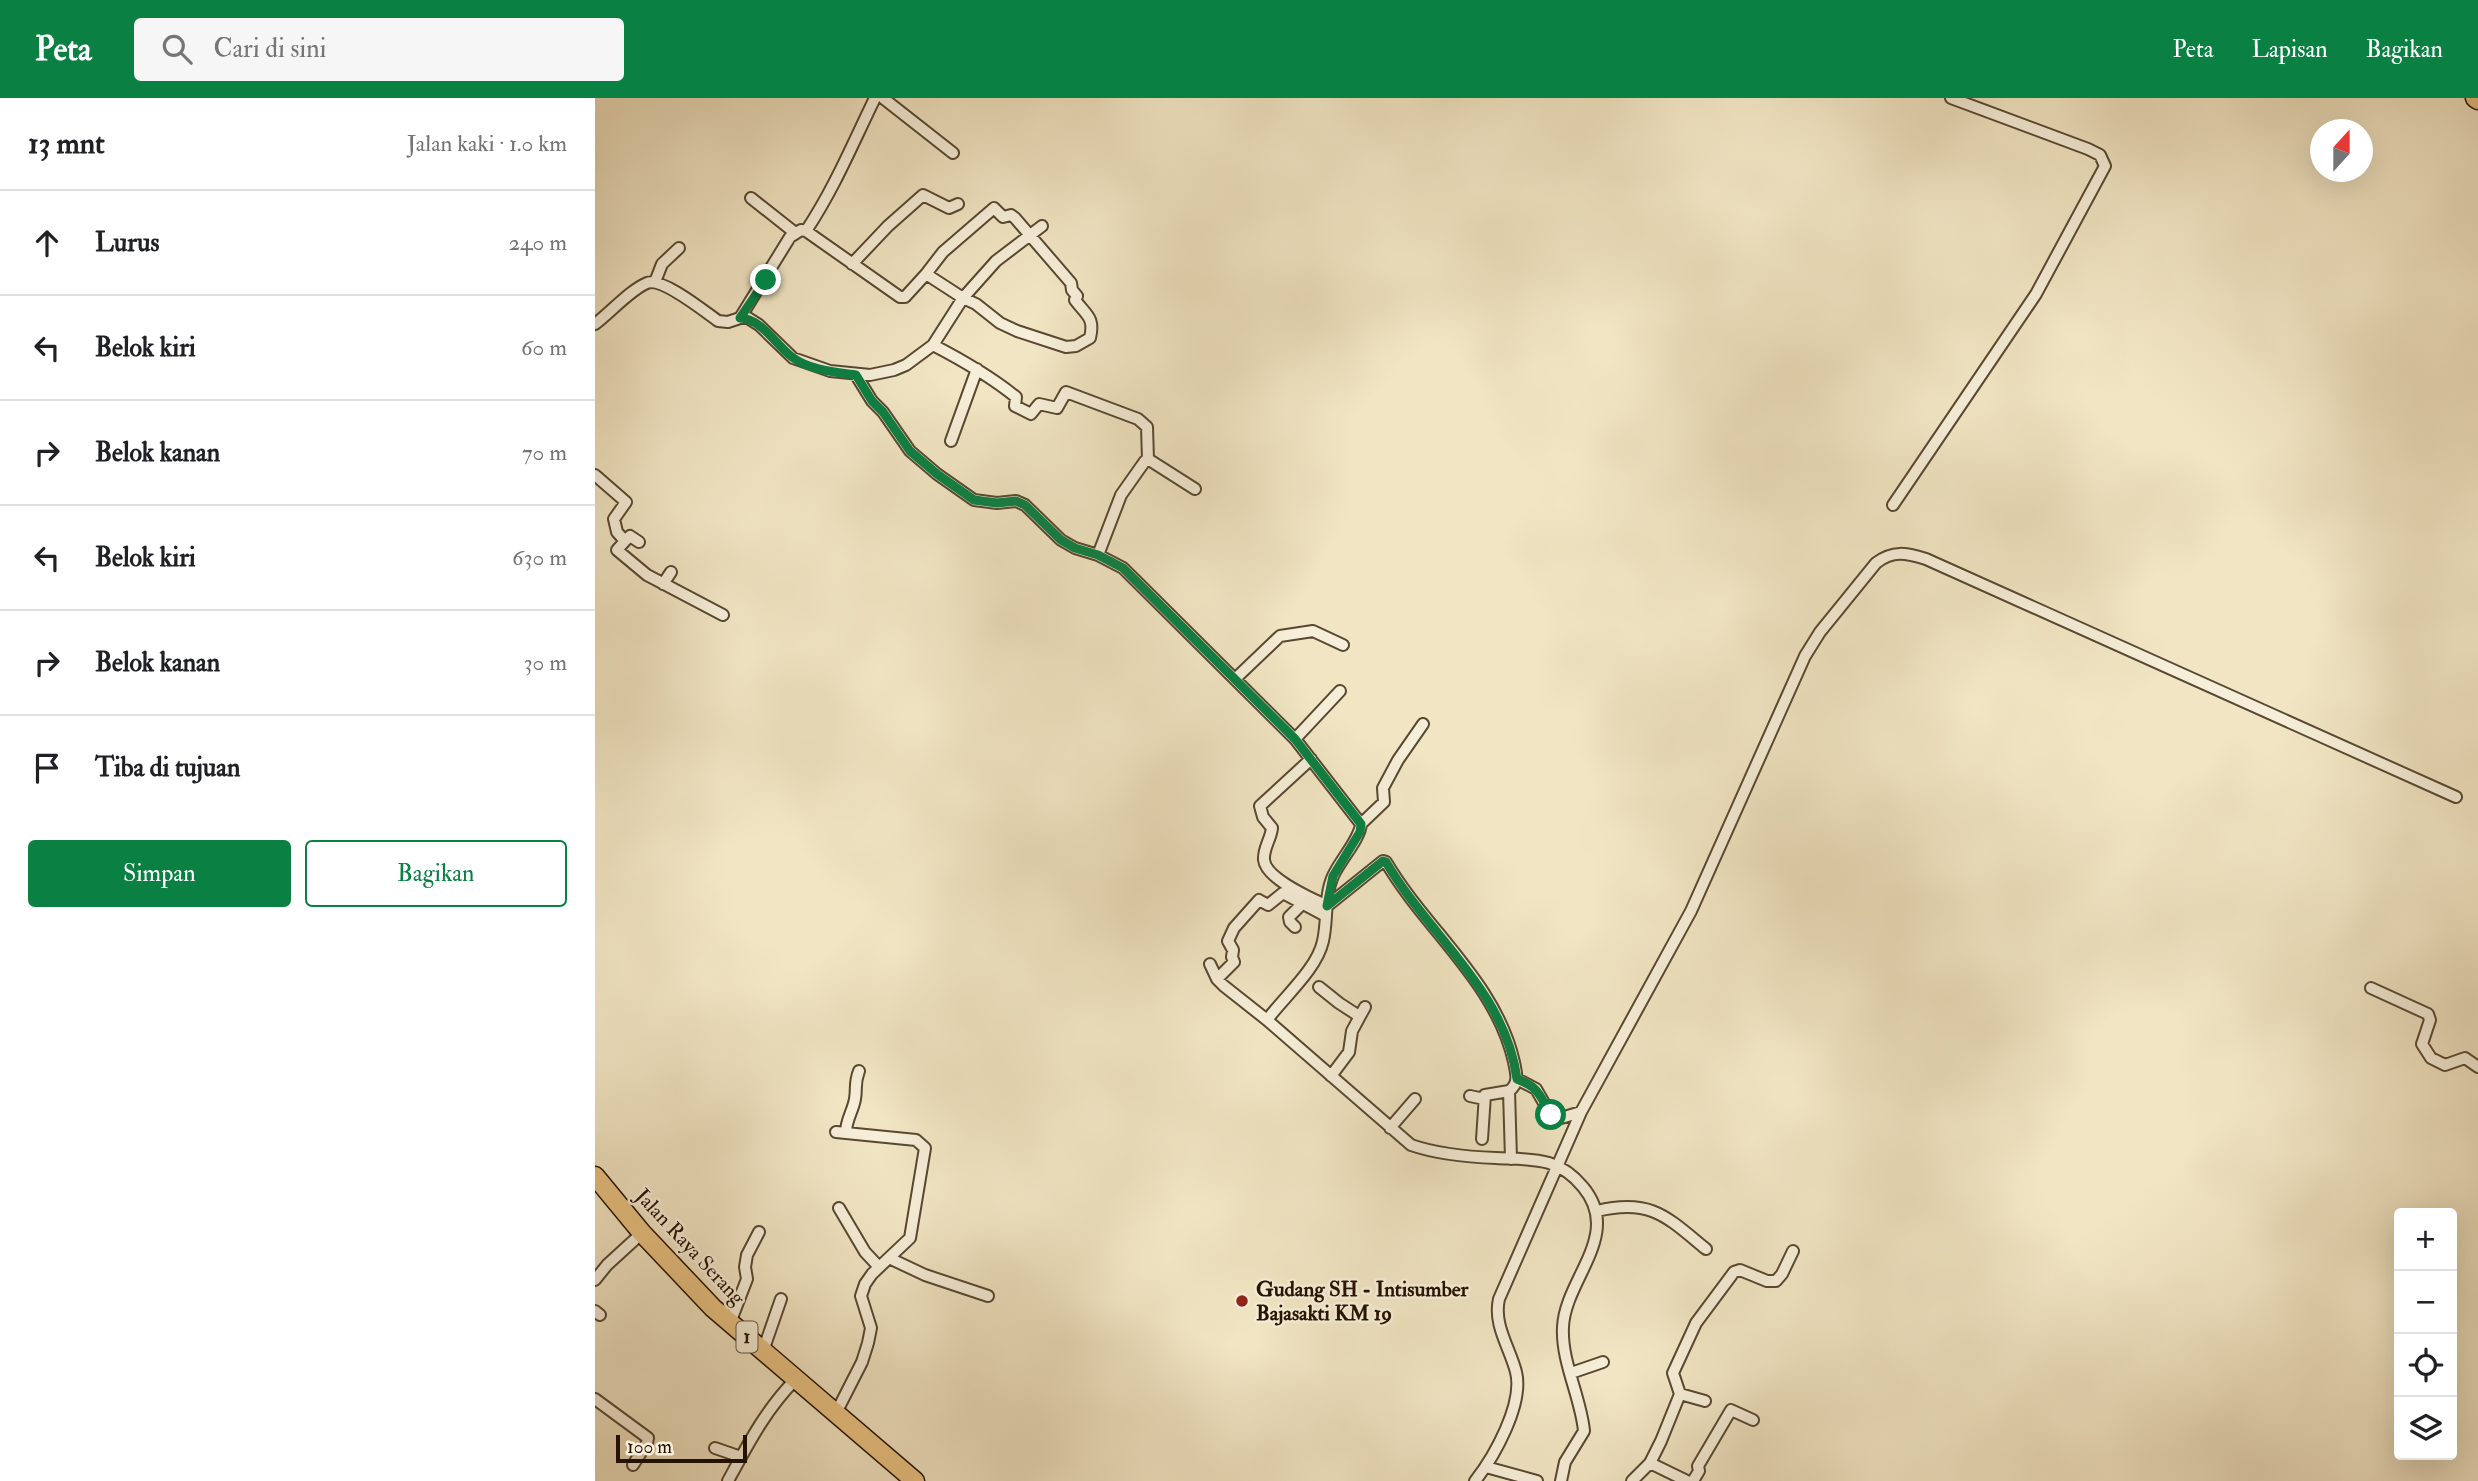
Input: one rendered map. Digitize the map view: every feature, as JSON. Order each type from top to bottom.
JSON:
[{"type":"highway","name":"Jalan Raya Serang","points":[[595,1176],[642,1233],[730,1323],[915,1481]]},
{"type":"street","points":[[740,318],[833,188],[875,98]]},
{"type":"street","points":[[883,98],[953,153]]},
{"type":"street","points":[[1893,505],[2036,295],[2105,166],[2097,153],[1951,98]]},
{"type":"street","points":[[852,264],[887,226],[923,195],[949,208],[958,204]]},
{"type":"street","points":[[751,198],[900,297],[905,297],[943,252],[994,208],[1003,217],[1011,215],[1071,283],[1077,296],[1075,300],[1093,324],[1089,340],[1066,347],[1039,340],[1000,323],[976,304],[926,274]]},
{"type":"street","points":[[595,324],[646,283],[655,282],[667,286],[718,321],[748,318],[793,358],[830,371],[870,375],[906,365],[933,345],[963,298],[996,261],[1042,226]]},
{"type":"street","points":[[655,282],[662,264],[679,248]]},
{"type":"street","points":[[933,345],[977,369],[1016,397],[1015,406],[1031,414],[1039,404],[1057,408],[1066,392],[1138,419],[1147,427],[1147,460],[1121,495],[1098,555]]},
{"type":"street","points":[[951,441],[977,369]]},
{"type":"street","points":[[856,375],[910,451],[937,474],[974,500],[997,503],[1016,501],[1025,505],[1061,540],[1123,568],[1295,739],[1361,824]]},
{"type":"street","points":[[1147,460],[1195,489]]},
{"type":"street","points":[[595,475],[624,499],[625,505],[613,524],[625,541]]},
{"type":"street","points":[[639,542],[630,536],[617,550],[647,575],[723,615]]},
{"type":"street","points":[[1475,1481],[1501,1440],[1517,1390],[1517,1374],[1498,1317],[1499,1300],[1556,1166],[1581,1112],[1691,911],[1805,656],[1820,632],[1883,557],[1898,552],[1926,559],[2456,797]]},
{"type":"street","points":[[663,584],[671,572]]},
{"type":"street","points":[[1236,678],[1280,636],[1313,631],[1343,645]]},
{"type":"street","points":[[1295,739],[1340,691]]},
{"type":"street","points":[[1267,1020],[1318,955],[1323,941],[1333,876],[1360,832],[1361,824],[1384,802],[1383,788],[1423,724]]},
{"type":"street","points":[[1311,759],[1261,806],[1263,817],[1272,828],[1264,858],[1270,872],[1326,911]]},
{"type":"street","points":[[1326,911],[1383,861],[1386,862],[1412,900],[1485,993],[1501,1021],[1511,1049],[1517,1079],[1514,1087],[1509,1090],[1486,1094],[1482,1139]]},
{"type":"street","points":[[1217,979],[1234,962],[1233,950],[1228,940],[1234,928],[1257,902],[1262,901],[1268,905],[1283,893],[1326,911]]},
{"type":"street","points":[[1295,927],[1289,917],[1303,903]]},
{"type":"street","points":[[1210,964],[1217,979],[1407,1143],[1427,1150],[1534,1160],[1556,1166],[1570,1173],[1590,1195],[1597,1211],[1592,1249],[1563,1324],[1584,1432],[1565,1462],[1561,1481]]},
{"type":"street","points":[[1319,986],[1362,1011],[1352,1031],[1349,1052],[1331,1076]]},
{"type":"street","points":[[2371,988],[2428,1014],[2430,1020],[2422,1044],[2431,1058],[2445,1065],[2465,1058],[2478,1067]]},
{"type":"street","points":[[836,1413],[862,1362],[868,1343],[871,1328],[861,1297],[866,1284],[879,1267],[910,1238],[924,1145],[916,1140],[841,1132],[855,1101],[854,1084],[859,1071]]},
{"type":"street","points":[[1517,1079],[1539,1092],[1552,1117],[1561,1118],[1581,1112]]},
{"type":"street","points":[[1509,1090],[1511,1159]]},
{"type":"street","points":[[1470,1096],[1484,1099]]},
{"type":"street","points":[[1390,1128],[1415,1098]]},
{"type":"street","points":[[1597,1211],[1623,1206],[1662,1214],[1677,1223],[1706,1249]]},
{"type":"street","points":[[839,1208],[865,1252],[879,1267]]},
{"type":"street","points":[[595,1280],[607,1265],[642,1233]]},
{"type":"street","points":[[730,1323],[747,1279],[747,1255],[759,1233]]},
{"type":"street","points":[[1632,1481],[1650,1463],[1661,1441],[1680,1394],[1673,1375],[1677,1361],[1696,1323],[1734,1272],[1740,1270],[1767,1281],[1776,1281],[1793,1251]]},
{"type":"street","points":[[889,1258],[925,1275],[988,1296]]},
{"type":"street","points":[[764,1351],[781,1298]]},
{"type":"street","points":[[1571,1373],[1603,1362]]},
{"type":"street","points":[[728,1481],[778,1396],[796,1379]]},
{"type":"street","points":[[1680,1394],[1705,1401]]},
{"type":"street","points":[[595,1399],[648,1438],[633,1465]]},
{"type":"street","points":[[1693,1481],[1698,1466],[1731,1410],[1753,1420]]},
{"type":"street","points":[[715,1448],[741,1458]]},
{"type":"street","points":[[1650,1463],[1687,1481]]},
{"type":"street","points":[[1486,1467],[1537,1481]]},
{"type":"place","name":"Gudang SH - Intisumber Bajasakti KM 19","points":[[1242,1301]]},
{"type":"route","points":[[766,280],[740,318],[748,318],[759,325],[793,358],[815,367],[856,375],[910,451],[974,500],[997,503],[1016,501],[1025,505],[1061,540],[1123,568],[1295,739],[1361,824],[1360,832],[1330,883],[1327,906],[1383,861],[1386,862],[1485,993],[1501,1021],[1511,1049],[1517,1079],[1539,1092],[1551,1115]]}]
